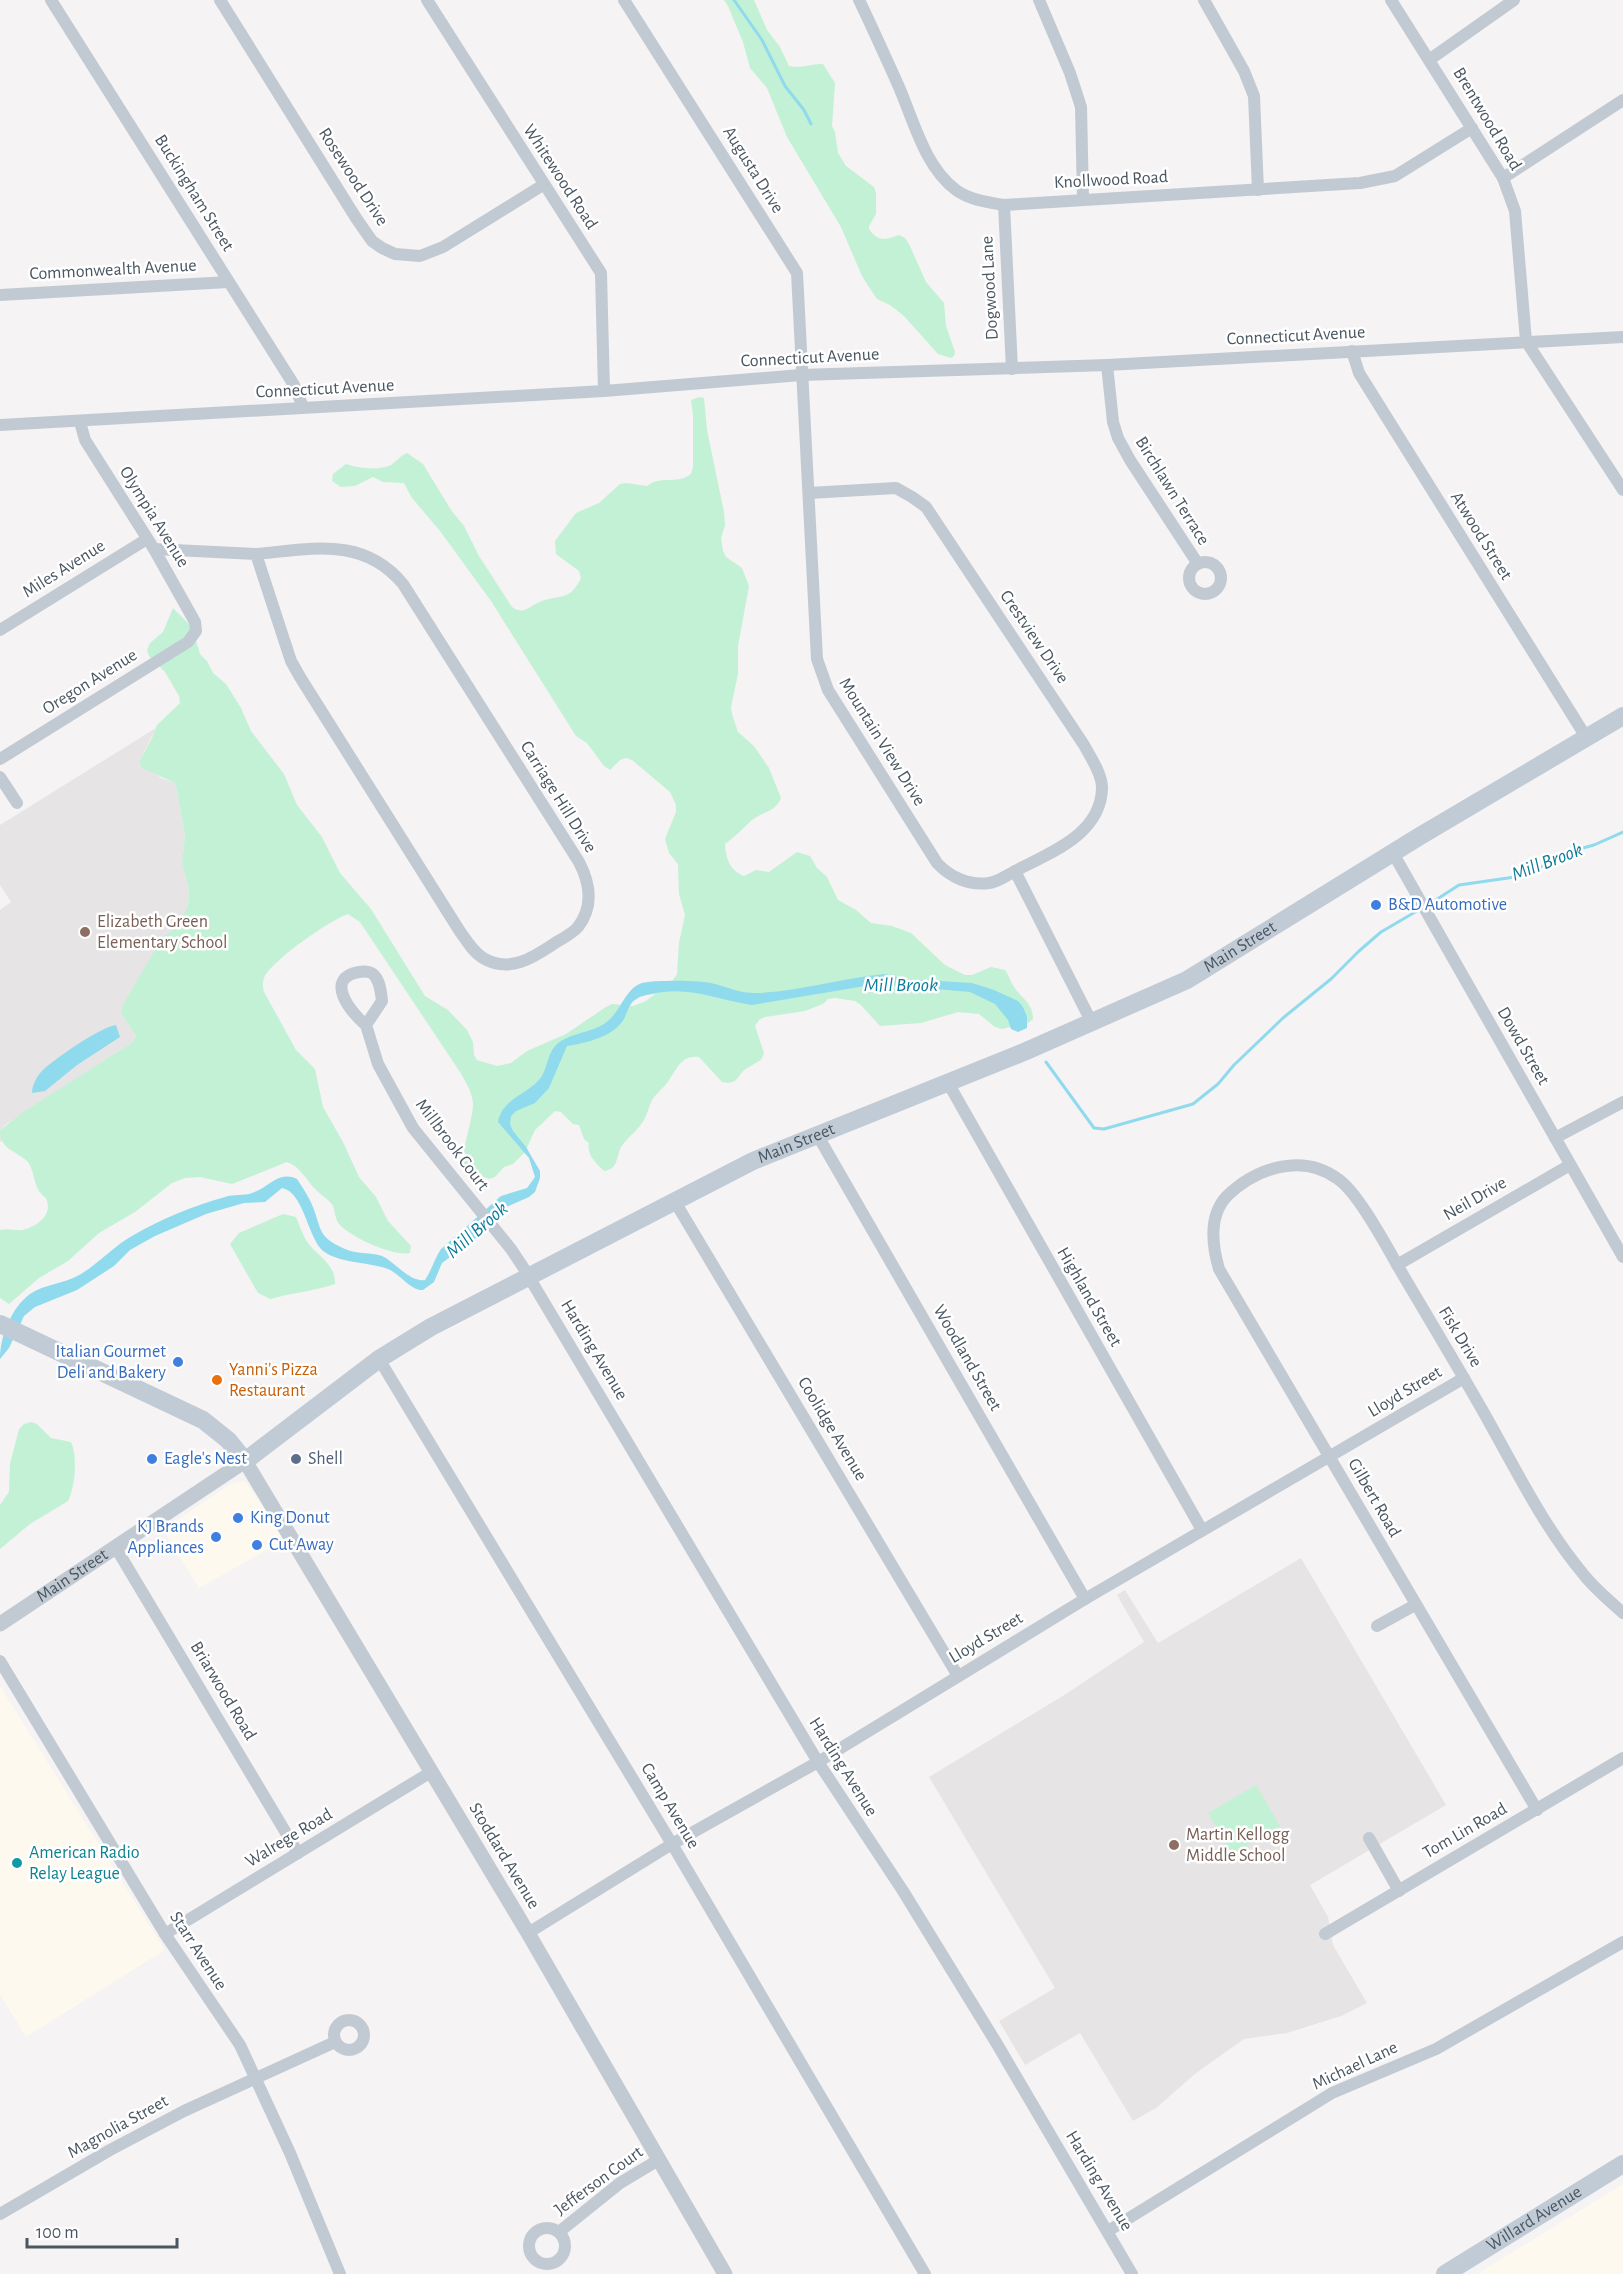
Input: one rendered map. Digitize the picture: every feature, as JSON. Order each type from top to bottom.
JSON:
[{"type":"main road","name":"Main Street","points":[[245,1461],[379,1359],[431,1327],[753,1161],[1092,1023],[1187,980],[1393,853],[1623,716]]},
{"type":"main road","points":[[2,1324],[203,1420],[228,1440],[245,1461]]},
{"type":"main road","name":"Willard Avenue","points":[[1444,2274],[1623,2164]]},
{"type":"street","name":"Buckingham Street","points":[[51,0],[294,385],[303,407]]},
{"type":"street","name":"Rosewood Drive","points":[[220,0],[356,218],[372,241],[382,248],[408,256],[430,253],[543,185]]},
{"type":"street","name":"Whitewood Road","points":[[427,0],[601,273],[604,391]]},
{"type":"street","name":"Augusta Drive","points":[[624,0],[797,273],[801,375]]},
{"type":"street","name":"Knollwood Road","points":[[859,0],[940,176],[958,191],[976,200],[1004,206],[1083,199],[1360,183],[1395,176],[1472,128]]},
{"type":"street","points":[[1039,0],[1070,73],[1081,107],[1083,199]]},
{"type":"street","points":[[1204,0],[1244,71],[1254,96],[1258,190]]},
{"type":"street","name":"Brentwood Road","points":[[1391,0],[1503,178],[1515,211],[1526,340]]},
{"type":"street","points":[[1430,60],[1515,0]]},
{"type":"street","points":[[1503,178],[1623,100]]},
{"type":"street","name":"Dogwood Lane","points":[[1004,206],[1012,369]]},
{"type":"street","name":"Commonwealth Avenue","points":[[0,295],[228,282]]},
{"type":"street","name":"Connecticut Avenue","points":[[0,425],[604,391],[801,375],[1107,365],[1623,336]]},
{"type":"street","points":[[1526,340],[1623,490]]},
{"type":"street","name":"Atwood Street","points":[[1352,351],[1359,373],[1586,737]]},
{"type":"street","name":"Birchlawn Terrace","points":[[1107,365],[1113,422],[1119,438],[1130,460],[1197,564]]},
{"type":"street","name":"Mountain View Drive","points":[[801,375],[818,659],[828,690],[937,863],[946,873],[972,883],[990,883],[1015,871]]},
{"type":"street","name":"Olympia Avenue","points":[[80,422],[85,441],[150,544],[195,622],[196,631]]},
{"type":"street","name":"Crestview Drive","points":[[809,493],[896,488],[912,496],[926,507],[1084,745],[1096,767],[1102,788],[1097,808],[1085,828],[1072,841],[1015,871]]},
{"type":"street","name":"Carriage Hill Drive","points":[[150,544],[186,552],[256,554],[297,550],[351,550],[368,556],[392,571],[403,584],[579,862],[587,878],[589,894],[578,928],[528,961],[514,964],[499,964],[484,958],[474,950],[459,930],[291,661],[256,554]]},
{"type":"street","name":"Miles Avenue","points":[[0,630],[150,544]]},
{"type":"street","name":"Oregon Avenue","points":[[0,759],[188,642],[196,631]]},
{"type":"street","points":[[0,777],[16,803]]},
{"type":"street","name":"Dowd Street","points":[[1393,853],[1623,1257]]},
{"type":"street","points":[[1015,871],[1092,1023]]},
{"type":"street","name":"Millbrook Court","points":[[366,1025],[378,1064],[413,1128],[511,1249],[528,1276]]},
{"type":"street","name":"Highland Street","points":[[947,1081],[1202,1530]]},
{"type":"street","points":[[1555,1138],[1623,1102]]},
{"type":"street","name":"Woodland Street","points":[[818,1136],[1085,1599]]},
{"type":"street","name":"Neil Drive","points":[[1397,1265],[1570,1164]]},
{"type":"street","name":"Fisk Drive","points":[[1227,1197],[1269,1169],[1290,1165],[1321,1169],[1340,1179],[1356,1197],[1397,1265],[1541,1515],[1585,1577],[1623,1613]]},
{"type":"street","name":"Gilbert Road","points":[[1227,1197],[1216,1215],[1212,1233],[1219,1269],[1537,1810]]},
{"type":"street","name":"Coolidge Avenue","points":[[674,1200],[958,1676]]},
{"type":"street","name":"Harding Avenue","points":[[528,1276],[818,1762],[903,1891],[1132,2274]]},
{"type":"street","name":"Camp Avenue","points":[[379,1359],[672,1844],[925,2274]]},
{"type":"street","name":"Lloyd Street","points":[[528,1933],[672,1844],[818,1762],[1085,1599],[1331,1458],[1464,1378]]},
{"type":"street","name":"Main Street","points":[[0,1624],[245,1461]]},
{"type":"street","name":"Stoddard Avenue","points":[[245,1461],[528,1933],[725,2274]]},
{"type":"street","name":"Briarwood Road","points":[[116,1548],[298,1853]]},
{"type":"street","points":[[1377,1626],[1415,1605]]},
{"type":"street","name":"Starr Avenue","points":[[0,1661],[165,1934],[240,2045],[256,2077],[338,2273]]},
{"type":"street","name":"Tom Lin Road","points":[[1325,1934],[1623,1758]]},
{"type":"street","name":"Walrege Road","points":[[165,1934],[431,1772]]},
{"type":"street","points":[[1369,1838],[1399,1891]]},
{"type":"street","name":"Michael Lane","points":[[1108,2231],[1332,2093],[1436,2049],[1623,1942]]},
{"type":"street","name":"Magnolia Street","points":[[0,2214],[110,2150],[256,2077],[335,2042]]},
{"type":"street","name":"Jefferson Court","points":[[559,2232],[620,2183],[660,2159]]},
{"type":"shaded area","name":"Elizabeth Green Elementary School","points":[[156,728],[139,762],[161,778],[175,783],[185,835],[182,863],[189,890],[188,905],[178,926],[162,939],[122,1006],[121,1013],[136,1036],[133,1042],[0,1130],[0,910],[11,902],[0,885],[0,825]]},
{"type":"shaded area","points":[[245,1481],[285,1540],[199,1588],[163,1530],[232,1483]]},
{"type":"shaded area","name":"Martin Kellogg Middle School","points":[[1301,1558],[1446,1805],[1310,1885],[1328,1917],[1333,1945],[1367,2003],[1341,2016],[1287,2033],[1244,2039],[1196,2073],[1156,2108],[1133,2121],[1080,2033],[1025,2065],[999,2021],[1055,1988],[929,1777],[1066,1694],[1144,1642],[1117,1595],[1125,1590],[1158,1643]]},
{"type":"shaded area","points":[[0,1686],[165,1950],[26,2037],[0,1995]]},
{"type":"shaded area","points":[[1623,2184],[1623,2274],[1477,2274]]},
{"type":"green space","points":[[724,0],[754,0],[767,30],[780,47],[789,66],[823,64],[835,83],[832,126],[838,153],[846,166],[874,187],[876,193],[876,214],[869,229],[879,238],[886,239],[899,235],[909,244],[926,282],[944,303],[946,326],[955,352],[951,358],[938,354],[904,316],[890,305],[877,299],[862,276],[841,227],[787,137],[767,88],[750,68],[743,42]]},
{"type":"green space","points":[[704,398],[707,430],[724,512],[725,525],[721,538],[723,551],[726,557],[742,568],[749,586],[738,646],[738,674],[731,707],[732,714],[738,732],[754,746],[769,768],[781,798],[776,806],[755,818],[725,844],[729,863],[744,876],[756,870],[769,872],[797,852],[810,856],[817,868],[827,877],[838,900],[856,910],[871,923],[892,926],[911,933],[945,965],[965,975],[972,975],[991,967],[1005,970],[1014,987],[1029,1005],[1033,1019],[1028,1023],[1002,1029],[995,1027],[979,1014],[958,1012],[921,1023],[880,1026],[855,1001],[835,998],[828,999],[823,1004],[805,1011],[765,1017],[755,1026],[764,1053],[761,1060],[744,1070],[735,1081],[729,1083],[722,1082],[699,1057],[684,1060],[653,1099],[644,1120],[621,1147],[616,1162],[609,1170],[604,1171],[595,1162],[590,1154],[589,1143],[584,1139],[579,1125],[573,1124],[561,1112],[555,1111],[535,1130],[525,1152],[513,1164],[504,1167],[495,1177],[489,1179],[472,1173],[464,1167],[463,1155],[473,1103],[465,1081],[360,922],[348,914],[315,932],[289,952],[264,978],[263,989],[296,1050],[315,1069],[323,1107],[359,1177],[376,1197],[388,1221],[411,1246],[410,1253],[383,1249],[352,1235],[339,1224],[333,1206],[327,1199],[316,1190],[300,1170],[287,1162],[232,1184],[200,1177],[185,1178],[172,1183],[135,1212],[99,1233],[68,1261],[39,1278],[9,1304],[0,1298],[0,1230],[23,1230],[33,1226],[45,1216],[48,1206],[37,1187],[29,1163],[5,1145],[0,1130],[22,1113],[133,1042],[136,1036],[121,1013],[122,1006],[162,938],[178,926],[188,905],[189,890],[182,863],[185,835],[175,783],[142,768],[139,762],[157,725],[180,703],[179,696],[165,672],[149,656],[147,650],[150,643],[163,632],[173,608],[192,627],[200,654],[207,661],[213,673],[226,684],[241,708],[251,731],[284,774],[297,805],[322,837],[340,873],[371,909],[425,996],[448,1010],[467,1030],[473,1042],[474,1055],[477,1060],[497,1066],[511,1063],[527,1051],[566,1034],[606,1007],[612,1004],[633,1006],[646,1001],[673,980],[677,974],[679,943],[685,915],[679,894],[678,864],[669,853],[665,839],[676,812],[676,805],[670,792],[632,760],[626,758],[620,760],[610,770],[604,766],[587,743],[576,736],[491,601],[440,531],[412,498],[404,483],[383,482],[373,477],[355,486],[341,487],[332,481],[333,474],[346,464],[362,468],[381,468],[391,465],[407,453],[423,464],[451,510],[464,526],[479,556],[512,607],[524,610],[542,601],[569,594],[581,578],[579,571],[556,554],[555,541],[576,513],[599,503],[620,484],[647,486],[657,481],[680,479],[691,474],[693,415],[691,400]]},
{"type":"green space","points":[[283,1214],[296,1217],[306,1240],[332,1270],[335,1284],[270,1299],[258,1293],[230,1244],[239,1233]]},
{"type":"green space","points":[[31,1422],[37,1424],[51,1438],[71,1442],[75,1464],[72,1488],[68,1501],[30,1524],[0,1549],[0,1505],[9,1492],[10,1464],[19,1429]]},
{"type":"green space","points":[[1256,1785],[1280,1826],[1232,1854],[1208,1813]]},
{"type":"water","points":[[885,974],[905,979],[972,983],[994,990],[1018,1001],[1027,1017],[1027,1028],[1018,1032],[1011,1029],[1008,1020],[995,1004],[970,992],[877,984],[752,1005],[678,991],[643,996],[633,1002],[624,1019],[606,1035],[567,1046],[549,1088],[535,1103],[516,1111],[511,1116],[510,1124],[513,1131],[526,1147],[540,1171],[535,1192],[504,1208],[487,1230],[442,1263],[434,1282],[423,1290],[414,1288],[388,1269],[343,1260],[327,1254],[316,1242],[295,1197],[282,1188],[265,1202],[244,1203],[206,1214],[155,1236],[130,1250],[114,1266],[77,1290],[35,1307],[24,1316],[9,1348],[0,1359],[4,1332],[17,1307],[30,1294],[81,1274],[125,1240],[166,1219],[225,1197],[258,1191],[284,1177],[297,1179],[311,1203],[322,1232],[330,1241],[350,1251],[376,1254],[386,1258],[415,1279],[425,1280],[441,1249],[501,1196],[527,1188],[535,1177],[529,1158],[498,1122],[504,1108],[538,1081],[556,1045],[568,1037],[603,1025],[637,985],[657,981],[700,982],[742,992],[759,993]]},
{"type":"water","points":[[116,1025],[120,1037],[77,1065],[45,1091],[32,1093],[36,1079],[47,1067],[89,1038]]},
{"type":"waterway","points":[[734,0],[762,40],[785,86],[804,110],[811,124]]},
{"type":"waterway","name":"Mill Brook","points":[[1428,905],[1459,885],[1515,877],[1539,868],[1568,852],[1594,845],[1623,832]]},
{"type":"waterway","name":"Mill Brook","points":[[1046,1062],[1094,1128],[1104,1129],[1193,1104],[1218,1084],[1234,1065],[1283,1018],[1331,979],[1381,932],[1422,908]]},
{"type":"place","name":"B&D Automotive","points":[[1376,905]]},
{"type":"place","name":"Elizabeth Green Elementary School","points":[[85,932]]},
{"type":"place","name":"Italian Gourmet Deli and Bakery","points":[[178,1362]]},
{"type":"place","name":"Yanni's Pizza Restaurant","points":[[217,1380]]},
{"type":"place","name":"Eagle's Nest","points":[[152,1459]]},
{"type":"place","name":"Shell","points":[[296,1459]]},
{"type":"place","name":"King Donut","points":[[238,1518]]},
{"type":"place","name":"KJ Brands Appliances","points":[[216,1537]]},
{"type":"place","name":"Cut Away","points":[[257,1545]]},
{"type":"place","name":"Martin Kellogg Middle School","points":[[1174,1845]]},
{"type":"place","name":"American Radio Relay League","points":[[17,1863]]}]
